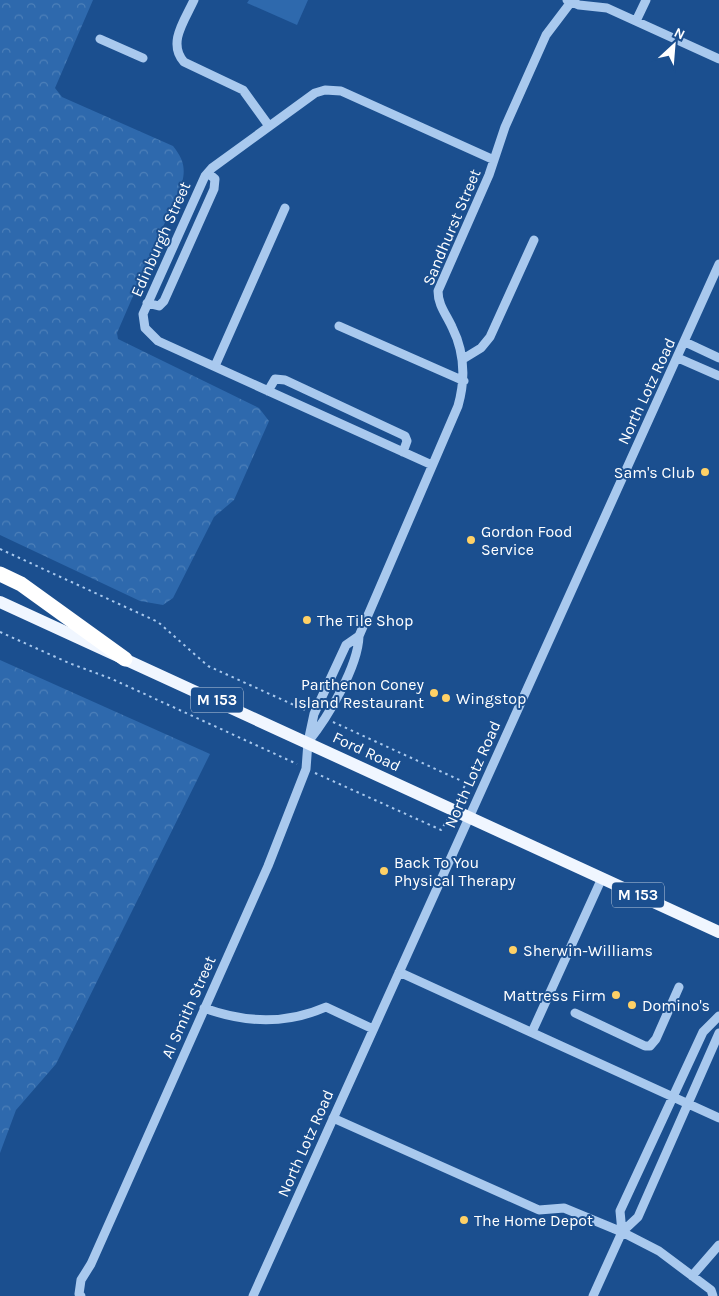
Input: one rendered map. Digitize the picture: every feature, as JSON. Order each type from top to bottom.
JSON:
[{"type":"highway","points":[[0,574],[21,584],[125,659]]},
{"type":"main road","name":"Ford Road","points":[[0,602],[719,932]]},
{"type":"street","points":[[194,0],[176,40],[178,55],[184,62],[244,90],[270,126]]},
{"type":"street","points":[[636,22],[646,0]]},
{"type":"street","points":[[569,1],[607,8],[719,58]]},
{"type":"street","name":"Sandhurst Street","points":[[308,742],[327,720],[358,650],[358,636],[458,406],[464,381],[463,359],[452,327],[440,305],[438,291],[494,160],[505,128],[546,36],[552,24],[569,1]]},
{"type":"street","points":[[100,38],[143,58]]},
{"type":"street","name":"Edinburgh Street","points":[[432,465],[150,335],[143,320],[147,303],[208,173],[315,93],[335,90],[494,160]]},
{"type":"street","points":[[147,303],[159,306],[168,293],[214,189],[215,179],[208,173]]},
{"type":"street","points":[[215,366],[285,208]]},
{"type":"street","points":[[463,359],[482,348],[490,337],[534,240]]},
{"type":"street","name":"North Lotz Road","points":[[253,1296],[719,264]]},
{"type":"street","points":[[339,326],[464,381]]},
{"type":"street","points":[[685,342],[719,358]]},
{"type":"street","points":[[678,358],[719,376]]},
{"type":"street","points":[[268,391],[275,379],[285,380],[405,436],[406,441],[403,452]]},
{"type":"street","name":"Sandhurst Street","points":[[308,742],[314,714],[346,644],[358,636]]},
{"type":"street","name":"Al Smith Street","points":[[81,1296],[79,1294],[81,1280],[91,1264],[268,866],[306,769],[308,742]]},
{"type":"street","points":[[532,1032],[602,878]]},
{"type":"street","points":[[399,972],[719,1118]]},
{"type":"street","points":[[575,1013],[645,1046],[650,1046],[656,1039],[679,987]]},
{"type":"street","points":[[204,1008],[234,1018],[263,1021],[286,1019],[326,1007],[373,1029]]},
{"type":"street","points":[[622,1232],[620,1211],[703,1032],[719,1016]]},
{"type":"street","points":[[593,1296],[622,1232],[638,1217],[719,1033]]},
{"type":"street","points":[[333,1118],[538,1210],[564,1208],[622,1232],[659,1251],[711,1290],[713,1296]]},
{"type":"street","points":[[692,1276],[719,1245]]},
{"type":"green space","points":[[0,0],[93,0],[55,88],[62,97],[173,146],[183,163],[182,183],[117,333],[118,339],[259,408],[269,421],[234,500],[214,517],[173,598],[163,605],[140,601],[0,535]]},
{"type":"green space","points":[[249,0],[308,0],[297,25],[247,3]]},
{"type":"green space","points":[[0,660],[210,754],[56,1064],[16,1110],[0,1153]]},
{"type":"place","name":"Sam's Club","points":[[705,472]]},
{"type":"place","name":"Gordon Food Service","points":[[471,540]]},
{"type":"place","name":"The Tile Shop","points":[[307,620]]},
{"type":"place","name":"Parthenon Coney Island Restaurant","points":[[434,693]]},
{"type":"place","name":"Wingstop","points":[[446,698]]},
{"type":"place","name":"Back To You Physical Therapy","points":[[384,871]]},
{"type":"place","name":"Sherwin-Williams","points":[[513,950]]},
{"type":"place","name":"Mattress Firm","points":[[616,995]]},
{"type":"place","name":"Domino's","points":[[632,1005]]},
{"type":"place","name":"The Home Depot","points":[[464,1220]]}]
